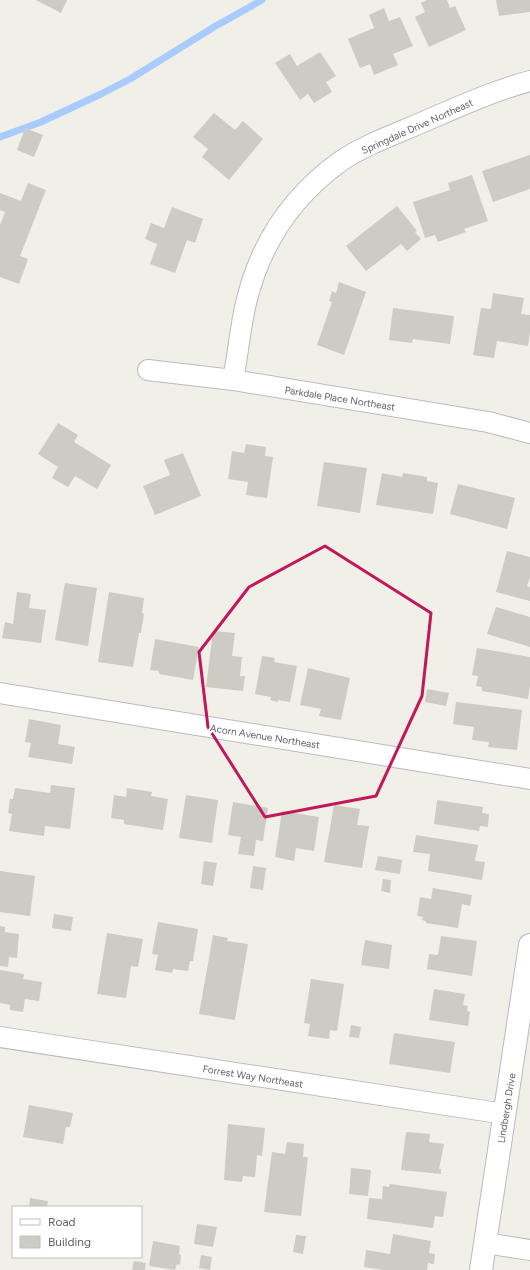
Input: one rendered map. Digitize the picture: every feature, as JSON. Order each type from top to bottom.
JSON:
[{"type":"main road","name":"Lindbergh Drive","points":[[481,1270],[530,945]]},
{"type":"street","name":"Springdale Drive Northeast","points":[[234,380],[246,304],[257,266],[281,221],[311,185],[342,160],[373,143],[506,87],[530,81]]},
{"type":"street","name":"Parkdale Place Northeast","points":[[148,370],[234,380],[488,422],[530,433]]},
{"type":"street","name":"Acorn Avenue Northeast","points":[[0,693],[530,779]]},
{"type":"street","name":"Forrest Way Northeast","points":[[0,1037],[505,1114]]},
{"type":"street","points":[[486,1243],[530,1250]]},
{"type":"highlighted area","points":[[325,546],[431,613],[422,696],[376,796],[265,817],[208,727],[199,652],[249,587]]},
{"type":"building","points":[[36,0],[67,0],[61,13]]},
{"type":"building","points":[[427,0],[447,0],[450,8],[455,6],[466,30],[429,47],[415,17],[425,12],[421,3]]},
{"type":"building","points":[[496,0],[530,0],[530,12],[499,16]]},
{"type":"building","points":[[384,8],[389,21],[400,17],[413,46],[393,54],[398,65],[374,75],[370,64],[360,68],[348,39],[374,28],[369,15]]},
{"type":"building","points":[[320,52],[336,76],[326,82],[332,92],[314,103],[308,94],[300,100],[275,63],[290,54],[297,66]]},
{"type":"building","points":[[214,113],[235,130],[243,121],[263,139],[229,180],[202,157],[208,149],[193,137]]},
{"type":"building","points":[[25,128],[43,135],[34,157],[17,150]]},
{"type":"building","points":[[530,155],[530,189],[493,202],[482,171]]},
{"type":"building","points":[[472,175],[488,221],[464,229],[466,232],[438,242],[435,235],[425,238],[413,202],[450,190],[448,183]]},
{"type":"building","points":[[28,183],[46,190],[20,256],[28,259],[19,284],[0,277],[0,225],[5,212],[0,210],[0,193],[21,201]]},
{"type":"building","points":[[397,206],[417,231],[415,232],[421,239],[407,251],[401,244],[366,271],[346,246]]},
{"type":"building","points":[[172,207],[203,219],[195,243],[187,240],[175,273],[150,264],[157,244],[145,239],[151,223],[164,228]]},
{"type":"building","points":[[339,282],[366,292],[344,355],[317,345],[332,302],[329,301],[332,291],[336,293]]},
{"type":"building","points":[[493,293],[524,298],[521,314],[530,315],[528,346],[497,341],[494,358],[473,355],[481,308],[491,309]]},
{"type":"building","points":[[393,308],[454,316],[450,344],[413,339],[412,343],[389,340]]},
{"type":"building","points":[[58,423],[78,435],[74,442],[111,465],[97,489],[75,476],[68,487],[52,478],[58,467],[38,454]]},
{"type":"building","points":[[246,444],[266,447],[265,456],[273,457],[267,498],[246,495],[248,482],[228,479],[232,451],[244,453]]},
{"type":"building","points":[[183,453],[201,496],[155,515],[143,486],[170,475],[164,460]]},
{"type":"building","points":[[324,462],[367,468],[360,513],[317,506]]},
{"type":"building","points":[[382,473],[402,477],[403,473],[427,477],[427,481],[438,483],[433,514],[376,505]]},
{"type":"building","points":[[458,484],[515,498],[507,529],[450,514]]},
{"type":"building","points":[[507,551],[530,557],[530,577],[527,586],[530,587],[530,601],[496,592]]},
{"type":"building","points":[[65,583],[97,588],[88,646],[55,640]]},
{"type":"building","points":[[17,592],[31,594],[29,608],[46,610],[41,643],[2,638],[5,622],[13,624]]},
{"type":"building","points":[[109,592],[144,598],[142,613],[144,614],[141,633],[139,633],[133,667],[98,662]]},
{"type":"building","points":[[496,607],[530,617],[530,647],[487,634]]},
{"type":"building","points":[[213,631],[235,633],[232,656],[242,657],[240,676],[245,676],[243,691],[206,687]]},
{"type":"building","points":[[155,639],[199,647],[193,680],[159,674],[159,671],[150,670]]},
{"type":"building","points":[[477,648],[530,657],[530,685],[528,699],[482,691],[482,687],[476,686],[478,676],[472,675]]},
{"type":"building","points":[[262,656],[275,658],[274,662],[297,666],[290,702],[278,700],[278,702],[270,700],[271,697],[255,694]]},
{"type":"building","points":[[308,668],[350,678],[341,720],[319,716],[321,709],[300,705]]},
{"type":"building","points":[[427,689],[449,693],[446,706],[425,702]]},
{"type":"building","points":[[456,702],[522,710],[517,750],[488,747],[489,742],[472,740],[474,727],[453,724]]},
{"type":"building","points":[[29,719],[61,725],[58,744],[75,747],[72,764],[28,757],[31,743],[25,742]]},
{"type":"building","points":[[51,785],[75,788],[70,829],[45,826],[44,836],[9,831],[12,814],[8,813],[10,799],[13,799],[15,788],[50,793]]},
{"type":"building","points":[[127,788],[152,792],[151,796],[168,799],[163,830],[124,824],[124,820],[111,818],[114,795],[126,797]]},
{"type":"building","points":[[186,795],[218,800],[212,843],[179,838]]},
{"type":"building","points":[[437,800],[483,807],[482,813],[489,814],[488,827],[480,826],[479,831],[434,824]]},
{"type":"building","points":[[233,802],[268,808],[263,841],[256,840],[254,856],[238,854],[241,837],[228,835]]},
{"type":"building","points":[[334,805],[360,809],[357,825],[369,826],[362,868],[324,862]]},
{"type":"building","points":[[282,811],[319,817],[314,851],[296,848],[294,861],[275,857]]},
{"type":"building","points":[[416,835],[478,845],[475,861],[485,862],[482,880],[428,871],[430,854],[413,852]]},
{"type":"building","points":[[378,856],[402,860],[400,874],[375,870]]},
{"type":"building","points":[[204,861],[217,863],[213,886],[201,884]]},
{"type":"building","points":[[253,866],[266,868],[263,890],[250,888]]},
{"type":"building","points":[[0,871],[35,876],[30,916],[0,912]]},
{"type":"building","points":[[383,879],[391,880],[390,893],[381,891]]},
{"type":"building","points":[[433,888],[472,895],[470,906],[462,904],[458,928],[426,923],[426,921],[422,920],[423,917],[417,916],[420,897],[431,899]]},
{"type":"building","points":[[54,914],[73,917],[71,931],[52,928]]},
{"type":"building","points":[[158,922],[198,929],[193,961],[190,961],[188,971],[173,969],[172,973],[155,970],[158,955],[152,954]]},
{"type":"building","points":[[0,926],[5,927],[5,932],[19,934],[17,958],[9,957],[8,967],[0,966]]},
{"type":"building","points":[[107,933],[143,939],[138,967],[131,966],[126,998],[97,994]]},
{"type":"building","points":[[213,935],[228,938],[227,941],[248,944],[235,1020],[199,1014]]},
{"type":"building","points":[[441,936],[477,941],[472,976],[427,969],[429,954],[438,955]]},
{"type":"building","points":[[365,940],[392,945],[389,969],[361,965]]},
{"type":"building","points":[[0,970],[24,974],[23,979],[42,982],[39,1001],[25,999],[23,1012],[10,1010],[10,1005],[0,1003]]},
{"type":"building","points":[[311,979],[344,984],[337,1031],[330,1030],[329,1039],[308,1036],[310,1024],[304,1023]]},
{"type":"building","points":[[434,989],[465,994],[463,1005],[468,1006],[467,1011],[470,1012],[468,1026],[429,1020]]},
{"type":"building","points":[[351,1025],[361,1027],[359,1038],[349,1037]]},
{"type":"building","points":[[394,1033],[455,1042],[450,1073],[389,1064]]},
{"type":"building","points":[[29,1105],[73,1113],[70,1127],[66,1127],[63,1144],[23,1137]]},
{"type":"building","points":[[228,1124],[265,1128],[262,1156],[257,1155],[255,1177],[243,1176],[242,1182],[224,1180]]},
{"type":"building","points":[[406,1132],[430,1134],[429,1142],[444,1144],[439,1169],[441,1169],[441,1174],[401,1170]]},
{"type":"building","points":[[287,1142],[304,1144],[303,1157],[308,1157],[301,1216],[264,1212],[272,1152],[285,1154]]},
{"type":"building","points":[[351,1168],[371,1170],[368,1196],[349,1194]]},
{"type":"building","points":[[390,1184],[447,1192],[443,1217],[435,1216],[433,1228],[367,1219],[369,1198],[382,1199],[383,1186],[389,1187]]},
{"type":"building","points":[[30,1198],[48,1201],[47,1206],[29,1206]]},
{"type":"building","points":[[197,1224],[217,1227],[213,1247],[194,1244]]},
{"type":"building","points":[[393,1234],[431,1241],[429,1253],[435,1254],[434,1264],[428,1263],[427,1270],[383,1270],[364,1267],[366,1250],[390,1254]]},
{"type":"building","points":[[296,1235],[306,1236],[303,1254],[293,1252]]},
{"type":"building","points":[[153,1241],[180,1246],[180,1265],[177,1264],[175,1270],[149,1266]]},
{"type":"building","points":[[201,1255],[212,1257],[210,1270],[199,1268]]},
{"type":"building","points":[[134,1261],[146,1263],[145,1270],[132,1270]]},
{"type":"waterway","points":[[0,137],[41,122],[130,79],[214,27],[262,0]]}]
